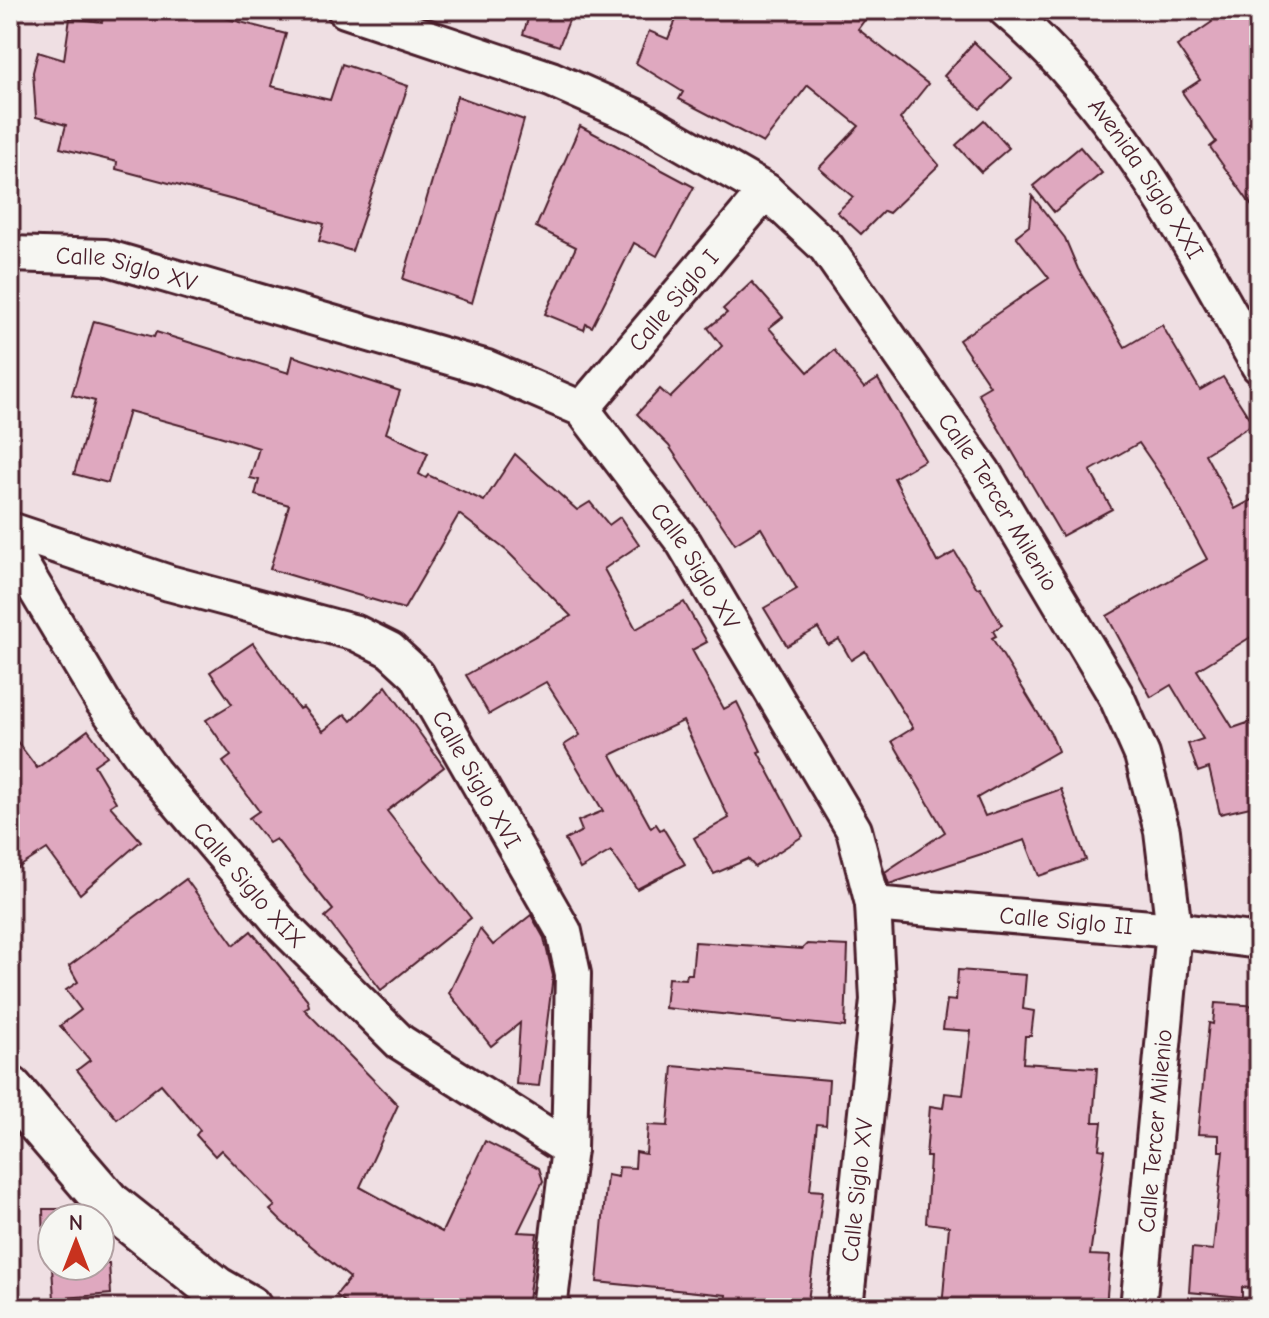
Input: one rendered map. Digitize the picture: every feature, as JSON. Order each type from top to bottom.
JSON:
[{"type":"street","name":"Calle Tercer Milenio","points":[[345,10],[551,79],[639,118],[766,191],[826,247],[983,472],[1116,696],[1142,755],[1162,831],[1174,930],[1138,1308]]},
{"type":"street","name":"Avenida Siglo XXI","points":[[1006,10],[1033,32],[1106,118],[1191,245],[1259,366]]},
{"type":"street","name":"Calle Siglo I","points":[[582,409],[766,191]]},
{"type":"street","name":"Calle Siglo XV","points":[[10,254],[105,257],[487,368],[582,409],[684,543],[854,830],[873,904],[878,1000],[845,1308]]},
{"type":"street","name":"Calle Siglo XVI","points":[[10,530],[169,583],[356,633],[390,650],[417,675],[564,932],[573,974],[569,1149],[549,1308]]},
{"type":"street","name":"Calle Siglo XIX","points":[[10,546],[103,702],[153,772],[284,927],[400,1042],[569,1149]]},
{"type":"street","name":"Calle Siglo II","points":[[873,904],[1174,930],[1259,941]]},
{"type":"street","points":[[10,1089],[108,1203],[216,1289],[249,1308]]},
{"type":"building","points":[[105,10],[194,10],[286,34],[271,86],[330,100],[342,64],[408,86],[352,251],[319,241],[324,224],[116,169],[117,162],[60,148],[66,125],[36,117],[33,72],[38,52],[64,60],[70,18],[102,22]]},
{"type":"building","points":[[531,10],[573,10],[559,46],[523,34]]},
{"type":"building","points":[[680,10],[872,10],[858,29],[928,84],[900,119],[939,165],[889,213],[884,211],[861,234],[837,212],[853,197],[819,168],[859,126],[808,85],[763,143],[679,99],[683,92],[636,63],[649,31],[668,39]]},
{"type":"building","points":[[1206,10],[1240,10],[1247,22],[1259,19],[1259,216],[1210,147],[1216,142],[1182,92],[1200,80],[1177,46],[1212,22]]},
{"type":"building","points":[[974,42],[1012,78],[980,109],[944,76]]},
{"type":"building","points":[[457,96],[524,120],[472,303],[403,279]]},
{"type":"building","points":[[984,120],[1009,148],[981,172],[956,145]]},
{"type":"building","points":[[580,126],[694,187],[657,256],[634,243],[592,327],[586,324],[584,330],[545,314],[576,247],[536,227]]},
{"type":"building","points":[[1080,147],[1102,173],[1054,212],[1033,186]]},
{"type":"building","points":[[1032,196],[1065,238],[1078,269],[1125,347],[1162,325],[1200,390],[1223,377],[1253,424],[1205,454],[1235,509],[1259,496],[1259,632],[1197,670],[1233,728],[1259,719],[1259,805],[1220,814],[1209,768],[1198,772],[1188,744],[1203,739],[1171,685],[1151,697],[1107,616],[1207,559],[1165,481],[1139,443],[1090,471],[1112,509],[1062,536],[978,393],[990,386],[959,340],[1049,278],[1016,236],[1029,226]]},
{"type":"building","points":[[752,282],[783,317],[769,328],[808,372],[834,350],[864,388],[878,379],[925,460],[894,478],[937,562],[955,552],[977,588],[980,587],[1002,625],[993,631],[996,636],[992,638],[1052,736],[1058,751],[977,798],[985,816],[1061,789],[1086,860],[1039,876],[1025,840],[889,884],[885,872],[945,832],[892,741],[913,728],[865,651],[851,660],[839,639],[828,645],[818,628],[787,646],[764,608],[797,589],[761,528],[735,544],[669,446],[637,414],[660,389],[670,398],[722,346],[708,328],[727,313],[723,309]]},
{"type":"building","points":[[94,321],[154,337],[156,332],[289,373],[293,356],[400,391],[386,433],[428,453],[419,474],[426,478],[428,475],[484,501],[515,454],[577,510],[590,502],[609,525],[620,517],[639,545],[604,569],[636,629],[684,602],[707,642],[692,650],[724,709],[737,702],[761,751],[758,752],[803,836],[755,867],[748,859],[714,874],[694,838],[729,818],[683,721],[611,755],[651,828],[656,824],[660,830],[663,828],[685,864],[637,889],[611,851],[580,869],[565,840],[582,831],[578,821],[603,811],[564,745],[580,735],[546,682],[489,714],[466,675],[571,616],[507,551],[459,514],[404,609],[270,569],[289,505],[255,495],[259,480],[250,478],[259,448],[216,435],[129,411],[108,483],[74,474],[95,401],[72,395]]},
{"type":"building","points":[[253,643],[299,709],[303,707],[323,731],[345,714],[351,721],[386,686],[444,767],[387,811],[471,918],[381,990],[325,917],[333,910],[276,839],[269,843],[249,818],[259,811],[223,762],[231,756],[206,720],[232,704],[210,672]]},
{"type":"building","points":[[88,730],[107,756],[94,765],[116,802],[110,806],[141,841],[80,894],[47,849],[10,873],[10,732],[37,768]]},
{"type":"building","points":[[186,879],[234,945],[251,931],[307,999],[309,1006],[304,1009],[398,1105],[360,1187],[442,1232],[485,1141],[539,1168],[543,1181],[518,1232],[537,1233],[527,1308],[353,1308],[336,1295],[350,1278],[282,1222],[270,1210],[275,1206],[221,1150],[215,1156],[196,1135],[200,1130],[161,1084],[117,1119],[77,1070],[90,1060],[60,1026],[81,1010],[66,990],[78,982],[69,966]]},
{"type":"building","points":[[531,915],[544,938],[553,976],[539,1086],[516,1084],[520,1023],[491,1046],[449,993],[480,929],[493,945]]},
{"type":"building","points":[[695,942],[802,949],[807,944],[848,946],[845,1027],[665,1008],[668,978],[686,979],[687,974],[692,974]]},
{"type":"building","points":[[958,970],[1026,975],[1023,1009],[1034,1011],[1031,1036],[1025,1036],[1023,1063],[1097,1068],[1093,1122],[1102,1122],[1099,1149],[1105,1150],[1090,1255],[1110,1256],[1106,1308],[942,1308],[949,1226],[926,1223],[930,1157],[926,1157],[930,1106],[943,1108],[945,1093],[963,1095],[971,1031],[943,1029],[947,1000],[956,1001]]},
{"type":"building","points":[[1215,1003],[1259,1006],[1259,1289],[1242,1287],[1242,1297],[1189,1292],[1192,1248],[1213,1250],[1223,1151],[1219,1151],[1219,1135],[1198,1134],[1209,1023],[1213,1024]]},
{"type":"building","points":[[673,1066],[829,1080],[826,1125],[817,1124],[810,1190],[823,1191],[807,1308],[725,1308],[726,1295],[597,1282],[607,1175],[618,1177],[619,1167],[635,1168],[636,1152],[646,1154],[648,1125],[668,1126]]},
{"type":"building","points":[[53,1282],[110,1282],[111,1294],[54,1299]]}]
